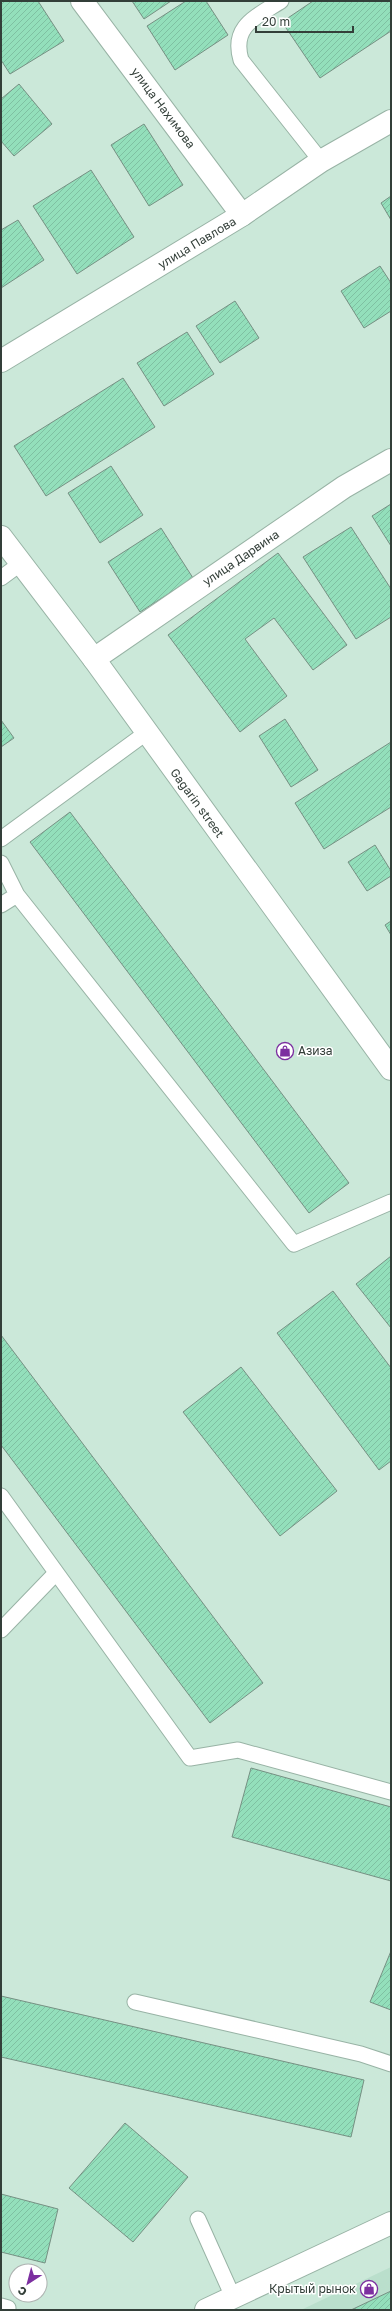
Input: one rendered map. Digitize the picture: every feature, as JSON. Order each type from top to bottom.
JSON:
[{"type":"street","name":"улица Нахимова","points":[[82,1],[242,215]]},
{"type":"street","name":"улица Павлова","points":[[1,361],[242,215],[321,162],[391,121]]},
{"type":"street","name":"улица Дарвина","points":[[94,659],[344,487],[391,460]]},
{"type":"street","name":"Gagarin street","points":[[1,537],[20,564],[94,659],[146,733],[391,1069]]},
{"type":"street","points":[[206,2310],[391,2223]]},
{"type":"lane","points":[[281,1],[252,20],[241,31],[237,45],[241,60],[321,162]]},
{"type":"lane","points":[[1,578],[20,564]]},
{"type":"lane","points":[[1,839],[146,733]]},
{"type":"lane","points":[[1,863],[17,895],[294,1244],[391,1202]]},
{"type":"lane","points":[[1,905],[17,895]]},
{"type":"lane","points":[[1,1496],[190,1758],[238,1750],[391,1792]]},
{"type":"lane","points":[[1,1630],[56,1574]]},
{"type":"lane","points":[[135,2002],[361,2054],[391,2064]]},
{"type":"lane","points":[[198,2219],[233,2297]]},
{"type":"shaded area","name":"Крытый рынок","points":[[391,2267],[391,2310],[301,2310]]},
{"type":"building","points":[[1,1],[38,1],[64,41],[10,74],[1,60]]},
{"type":"building","points":[[132,1],[171,1],[144,19]]},
{"type":"building","points":[[186,1],[206,1],[228,35],[175,70],[147,26]]},
{"type":"building","points":[[313,1],[391,1],[391,31],[320,78],[282,22]]},
{"type":"building","points":[[19,84],[52,124],[14,156],[1,141],[1,99]]},
{"type":"building","points":[[144,124],[183,185],[149,206],[111,145]]},
{"type":"building","points":[[91,170],[134,237],[77,274],[33,206]]},
{"type":"building","points":[[391,196],[391,220],[381,203]]},
{"type":"building","points":[[18,220],[44,260],[1,288],[1,230]]},
{"type":"building","points":[[380,266],[391,283],[391,311],[364,328],[341,291]]},
{"type":"building","points":[[235,301],[259,338],[220,363],[196,326]]},
{"type":"building","points":[[187,332],[214,374],[164,406],[137,363]]},
{"type":"building","points":[[123,378],[155,427],[46,496],[14,446]]},
{"type":"building","points":[[111,466],[143,515],[100,543],[68,493]]},
{"type":"building","points":[[391,504],[391,546],[372,516]]},
{"type":"building","points":[[351,527],[391,589],[391,617],[356,639],[303,557]]},
{"type":"building","points":[[161,528],[193,578],[140,612],[108,562]]},
{"type":"building","points":[[278,553],[347,645],[313,670],[274,618],[245,639],[287,696],[240,732],[168,635]]},
{"type":"building","points":[[285,719],[318,770],[291,787],[259,736]]},
{"type":"building","points":[[1,720],[14,738],[1,747]]},
{"type":"building","points":[[391,742],[391,807],[324,849],[295,803]]},
{"type":"building","points":[[70,812],[349,1183],[309,1213],[30,842]]},
{"type":"building","points":[[375,845],[391,871],[391,876],[367,891],[348,862]]},
{"type":"building","points":[[391,921],[391,935],[385,925]]},
{"type":"building","points":[[391,1256],[391,1328],[356,1284]]},
{"type":"building","points":[[333,1291],[391,1368],[391,1461],[379,1470],[277,1333]]},
{"type":"building","points":[[1,1335],[263,1683],[210,1723],[1,1445]]},
{"type":"building","points":[[241,1367],[337,1491],[280,1536],[183,1412]]},
{"type":"building","points":[[251,1768],[391,1807],[391,1881],[232,1837]]},
{"type":"building","points":[[391,1951],[391,2010],[370,2002]]},
{"type":"building","points":[[1,1996],[364,2080],[351,2137],[1,2057]]},
{"type":"building","points":[[125,2123],[188,2177],[133,2242],[69,2188]]},
{"type":"building","points":[[1,2194],[58,2209],[45,2263],[1,2252]]},
{"type":"building","points":[[391,2291],[391,2310],[351,2310]]},
{"type":"place","name":"Азиза","points":[[285,1051]]},
{"type":"place","name":"Крытый рынок","points":[[369,2289]]}]
